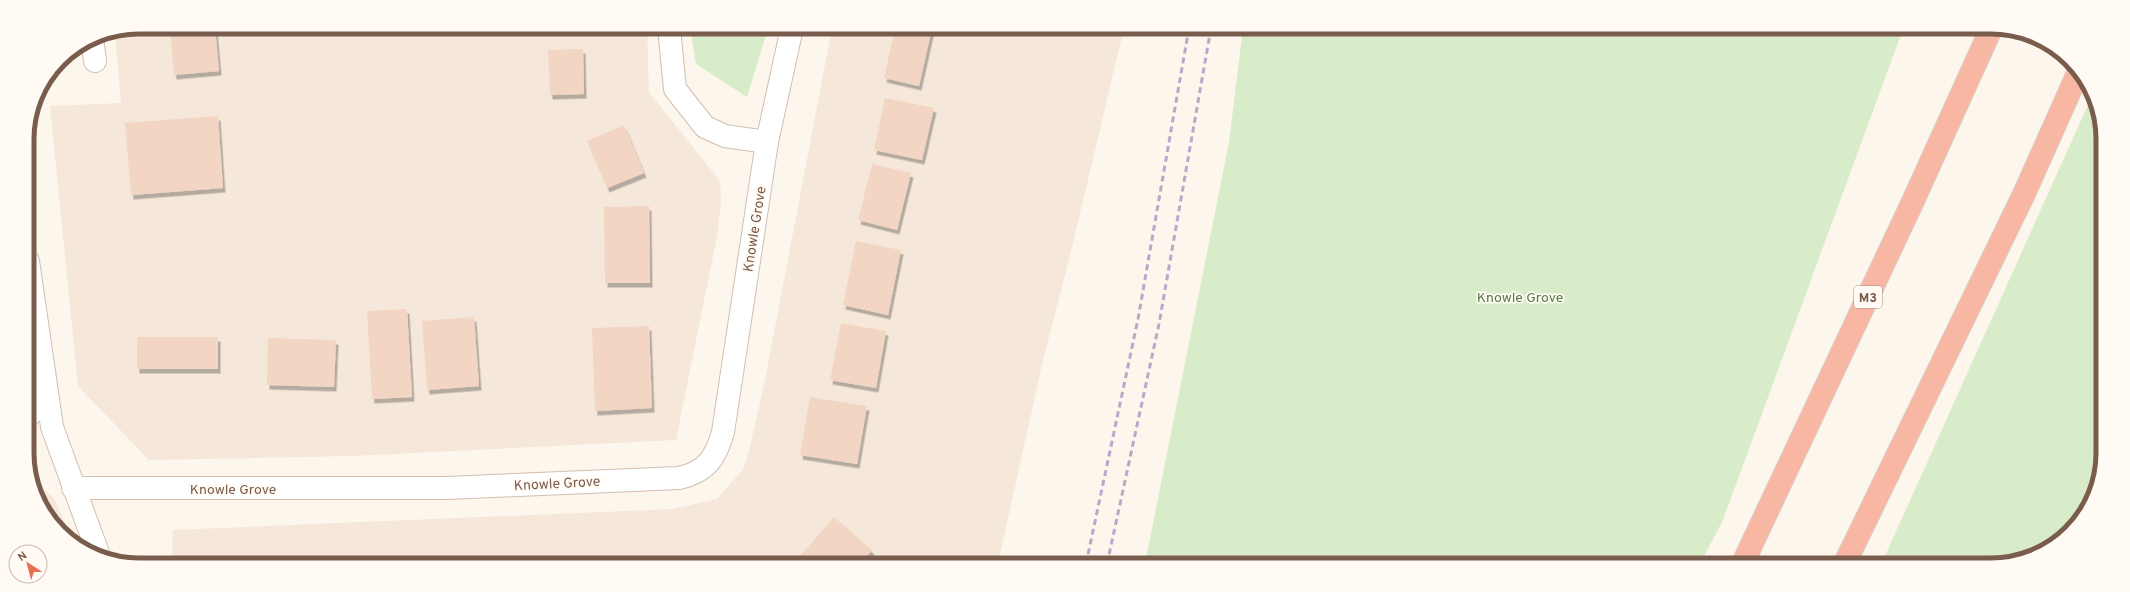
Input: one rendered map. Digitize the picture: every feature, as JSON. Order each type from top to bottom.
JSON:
[{"type":"highway","name":"M3","points":[[1745,558],[1914,199],[1989,34]]},
{"type":"highway","points":[[1847,558],[2024,194],[2076,78]]},
{"type":"street","points":[[670,34],[675,89],[705,127],[724,136],[768,142]]},
{"type":"street","name":"Knowle Grove","points":[[73,488],[447,488],[679,478],[693,475],[704,467],[718,451],[723,432],[768,142],[791,34]]},
{"type":"street","points":[[93,45],[95,61]]},
{"type":"street","points":[[34,302],[52,427],[73,488],[97,549]]},
{"type":"street","points":[[34,411],[48,399]]},
{"type":"shaded area","points":[[132,34],[647,34],[649,92],[720,181],[721,202],[717,236],[676,440],[354,456],[149,460],[78,386],[50,106],[121,103],[115,37]]},
{"type":"shaded area","points":[[831,34],[1123,34],[1069,260],[1043,360],[999,558],[172,558],[173,530],[673,509],[717,499],[744,468],[765,380]]},
{"type":"shaded area","points":[[40,487],[53,497],[68,530],[52,511],[45,500]]},
{"type":"green space","points":[[691,34],[766,34],[747,97],[696,64]]},
{"type":"green space","name":"Knowle Grove","points":[[1242,34],[1901,34],[1723,520],[1703,558],[1146,558],[1229,142]]},
{"type":"green space","points":[[2089,102],[2094,118],[2096,132],[2096,460],[2094,474],[2088,493],[2082,506],[2060,532],[2044,544],[2025,552],[1998,558],[1884,558]]},
{"type":"building","points":[[171,34],[216,34],[219,71],[174,75]]},
{"type":"building","points":[[894,34],[931,34],[919,86],[884,78]]},
{"type":"building","points":[[583,49],[584,94],[550,95],[548,50]]},
{"type":"building","points":[[885,98],[934,108],[922,160],[874,150]]},
{"type":"building","points":[[218,116],[223,188],[131,195],[125,123]]},
{"type":"building","points":[[624,125],[644,173],[607,188],[587,141]]},
{"type":"building","points":[[872,164],[911,173],[897,230],[858,220]]},
{"type":"building","points":[[649,206],[650,283],[605,283],[604,207]]},
{"type":"building","points":[[856,241],[901,250],[888,315],[843,305]]},
{"type":"building","points":[[407,309],[412,397],[372,399],[367,311]]},
{"type":"building","points":[[474,317],[479,386],[427,390],[422,321]]},
{"type":"building","points":[[841,323],[886,331],[876,388],[830,380]]},
{"type":"building","points":[[649,326],[652,408],[595,411],[592,328]]},
{"type":"building","points":[[137,337],[218,337],[218,369],[137,369]]},
{"type":"building","points":[[268,338],[336,340],[334,387],[267,385]]},
{"type":"building","points":[[810,397],[867,406],[857,464],[800,455]]},
{"type":"building","points":[[834,517],[872,550],[865,558],[798,558]]},
{"type":"railway","points":[[1087,558],[1138,319],[1188,34]]},
{"type":"railway","points":[[1108,558],[1159,324],[1210,34]]}]
